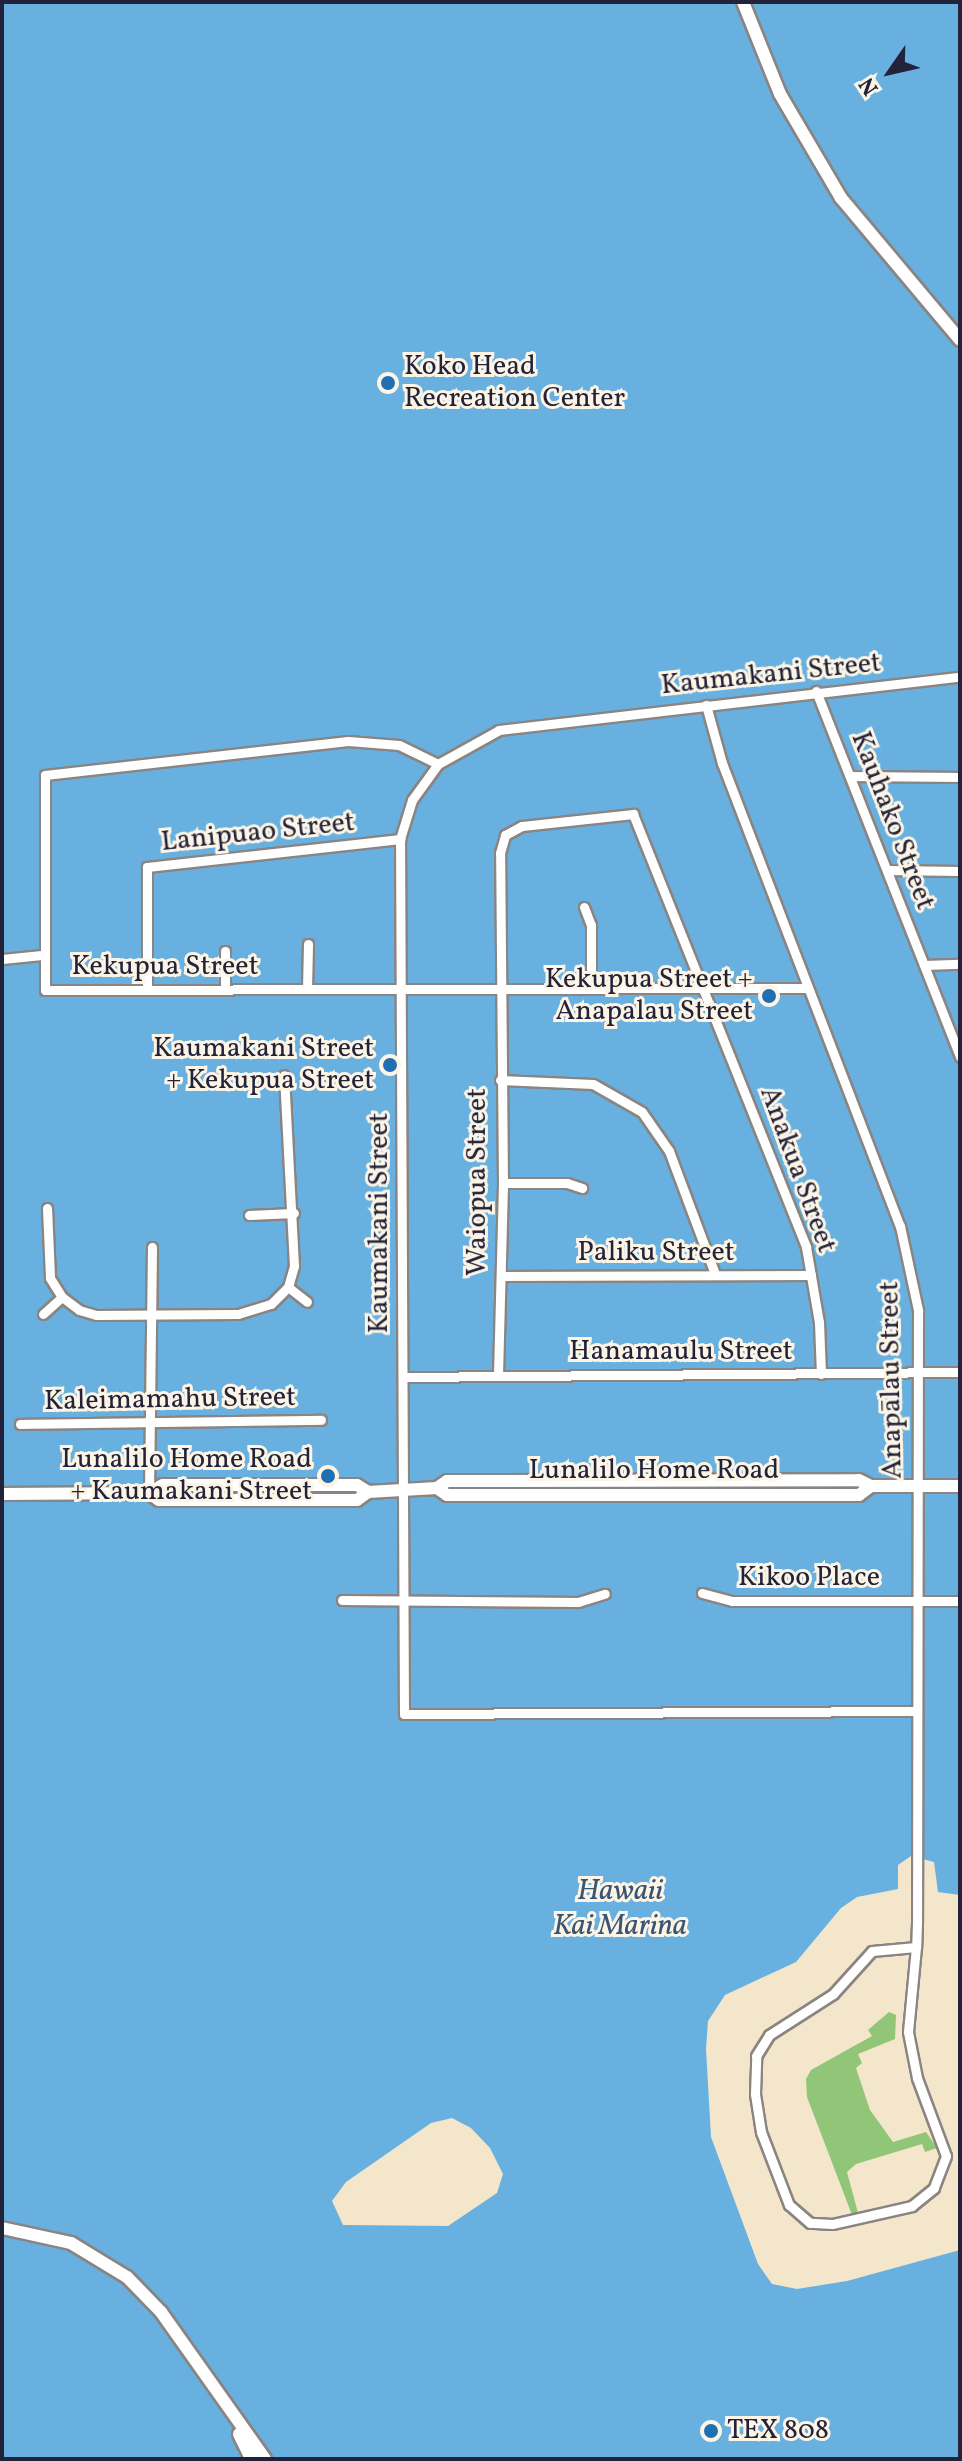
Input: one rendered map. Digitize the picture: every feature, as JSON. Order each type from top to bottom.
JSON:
[{"type":"main road","points":[[743,2],[780,94],[841,198],[960,340]]},
{"type":"main road","name":"Lunalilo Home Road","points":[[2,1494],[149,1493],[163,1485],[357,1485],[368,1492],[401,1487],[437,1488],[447,1495],[859,1495],[871,1486],[960,1486]]},
{"type":"main road","points":[[2,2228],[71,2243],[127,2277],[161,2312],[265,2459]]},
{"type":"main road","points":[[229,2408],[251,2459]]},
{"type":"street","name":"Kaumakani Street","points":[[916,1711],[404,1714],[401,1601],[400,839],[412,800],[438,764],[470,742],[512,726],[960,677]]},
{"type":"street","name":"Kauhako Street","points":[[816,691],[960,1057]]},
{"type":"street","name":"Anapālau Street","points":[[706,705],[722,763],[911,1260],[918,1310],[916,1947],[908,2032],[917,2078],[946,2147],[942,2172],[927,2196],[912,2206],[832,2224],[810,2223],[789,2205],[761,2132],[755,2094],[756,2056],[769,2035],[833,1994],[872,1951],[916,1947]]},
{"type":"street","name":"Kekupua Street","points":[[438,764],[399,745],[348,741],[45,775],[42,955],[45,990],[806,988]]},
{"type":"street","points":[[852,776],[960,777]]},
{"type":"street","name":"Anakua Street","points":[[498,988],[500,853],[505,835],[522,826],[633,814],[806,1247],[821,1374]]},
{"type":"street","name":"Lanipuao Street","points":[[147,988],[147,867],[400,839]]},
{"type":"street","points":[[888,870],[960,871]]},
{"type":"street","points":[[584,907],[591,925],[591,987]]},
{"type":"street","points":[[307,989],[308,944]]},
{"type":"street","points":[[225,951],[225,989]]},
{"type":"street","points":[[2,959],[42,955]]},
{"type":"street","points":[[924,965],[960,964]]},
{"type":"street","name":"Waiopua Street","points":[[498,988],[503,1183],[498,1375]]},
{"type":"street","points":[[47,1208],[48,1270],[62,1297],[96,1315],[248,1313],[271,1304],[288,1287],[294,1266],[294,1213],[284,1075]]},
{"type":"street","points":[[500,1080],[593,1084],[642,1112],[669,1151],[715,1274]]},
{"type":"street","points":[[503,1183],[567,1183],[582,1188]]},
{"type":"street","points":[[249,1215],[294,1213]]},
{"type":"street","points":[[149,1493],[148,1315],[152,1247]]},
{"type":"street","name":"Paliku Street","points":[[501,1276],[811,1275]]},
{"type":"street","points":[[288,1287],[307,1302]]},
{"type":"street","points":[[43,1314],[62,1297]]},
{"type":"street","name":"Hanamaulu Street","points":[[403,1377],[960,1372]]},
{"type":"street","name":"Kaleimamahu Street","points":[[20,1424],[148,1425],[321,1420]]},
{"type":"street","name":"Kikoo Place","points":[[702,1593],[732,1601],[960,1601]]},
{"type":"street","points":[[342,1600],[578,1602],[605,1594]]},
{"type":"green space","points":[[889,2012],[896,2015],[895,2039],[858,2054],[862,2063],[856,2068],[870,2110],[893,2142],[926,2132],[937,2148],[925,2152],[922,2144],[856,2164],[847,2172],[858,2213],[852,2215],[807,2097],[806,2079],[811,2070],[872,2036],[868,2030]]},
{"type":"water","name":"Hawaii Kai Marina","points":[[2,2],[960,2],[960,1895],[938,1892],[934,1862],[911,1856],[898,1865],[898,1889],[857,1897],[841,1908],[796,1962],[725,1995],[708,2021],[706,2049],[711,2137],[758,2264],[772,2284],[797,2289],[847,2281],[960,2250],[960,2459],[2,2459]],"holes":[[[452,2118],[471,2128],[490,2148],[503,2174],[497,2193],[448,2226],[343,2225],[332,2201],[346,2182],[431,2123]]]},
{"type":"place","name":"Koko Head Recreation Center","points":[[388,383]]},
{"type":"place","name":"Kekupua Street + Anapalau Street","points":[[769,996]]},
{"type":"place","name":"Kaumakani Street + Kekupua Street","points":[[390,1065]]},
{"type":"place","name":"Lunalilo Home Road + Kaumakani Street","points":[[328,1476]]},
{"type":"place","name":"TEX 808","points":[[711,2431]]}]
